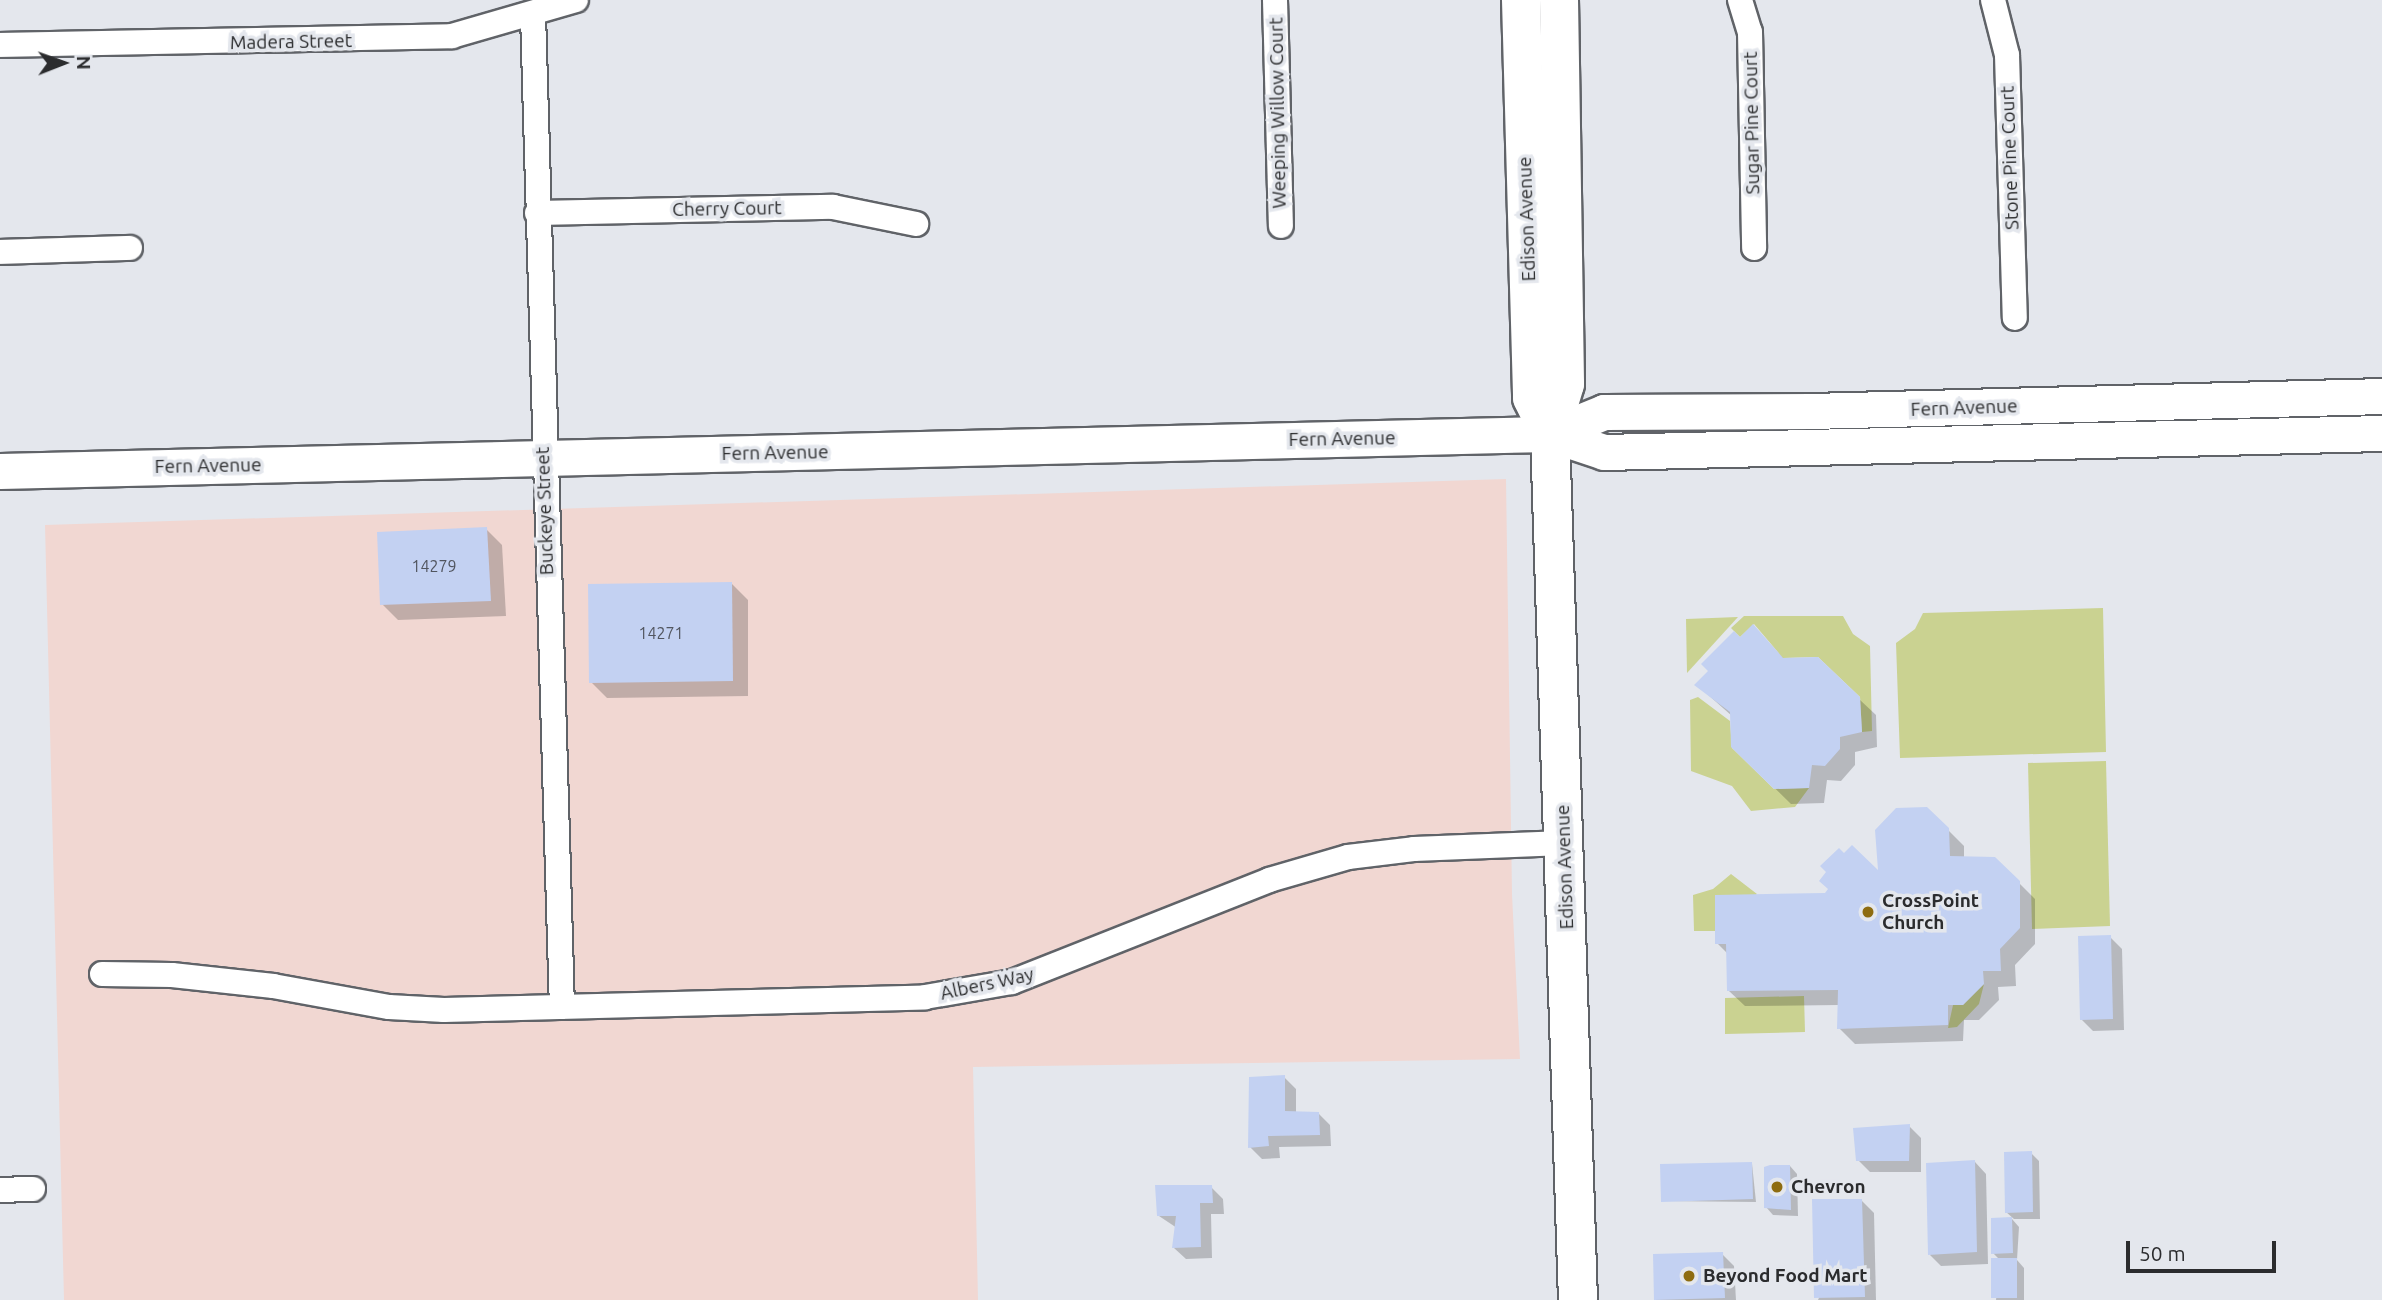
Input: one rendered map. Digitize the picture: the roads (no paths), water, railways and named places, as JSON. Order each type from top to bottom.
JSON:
[{"type":"main road","name":"Edison Avenue","points":[[1521,0],[1532,398],[1550,434]]},
{"type":"main road","name":"Edison Avenue","points":[[1559,0],[1565,384],[1550,434],[1578,1300]]},
{"type":"street","name":"Madera Street","points":[[0,45],[391,40],[452,36],[576,0]]},
{"type":"street","name":"Weeping Willow Court","points":[[1275,0],[1281,226]]},
{"type":"street","name":"Sugar Pine Court","points":[[1740,0],[1750,32],[1754,247]]},
{"type":"street","name":"Stone Pine Court","points":[[1993,0],[2007,55],[2015,318]]},
{"type":"street","name":"Buckeye Street","points":[[533,14],[543,458],[562,1007]]},
{"type":"street","name":"Cherry Court","points":[[537,214],[833,207],[916,224]]},
{"type":"street","points":[[0,253],[130,248]]},
{"type":"street","name":"Fern Avenue","points":[[1550,434],[1604,412],[1824,411],[2382,396]]},
{"type":"street","name":"Fern Avenue","points":[[0,471],[1550,434],[1604,452],[2382,433]]},
{"type":"street","name":"Albers Way","points":[[102,974],[172,975],[273,986],[389,1007],[562,1007],[883,1000],[971,991],[1051,969],[1269,880],[1348,857],[1414,849],[1564,844]]},
{"type":"street","points":[[0,1190],[33,1189]]},
{"type":"place","name":"CrossPoint Church","points":[[1868,912]]},
{"type":"place","name":"Chevron","points":[[1777,1187]]},
{"type":"place","name":"Beyond Food Mart","points":[[1689,1276]]}]
